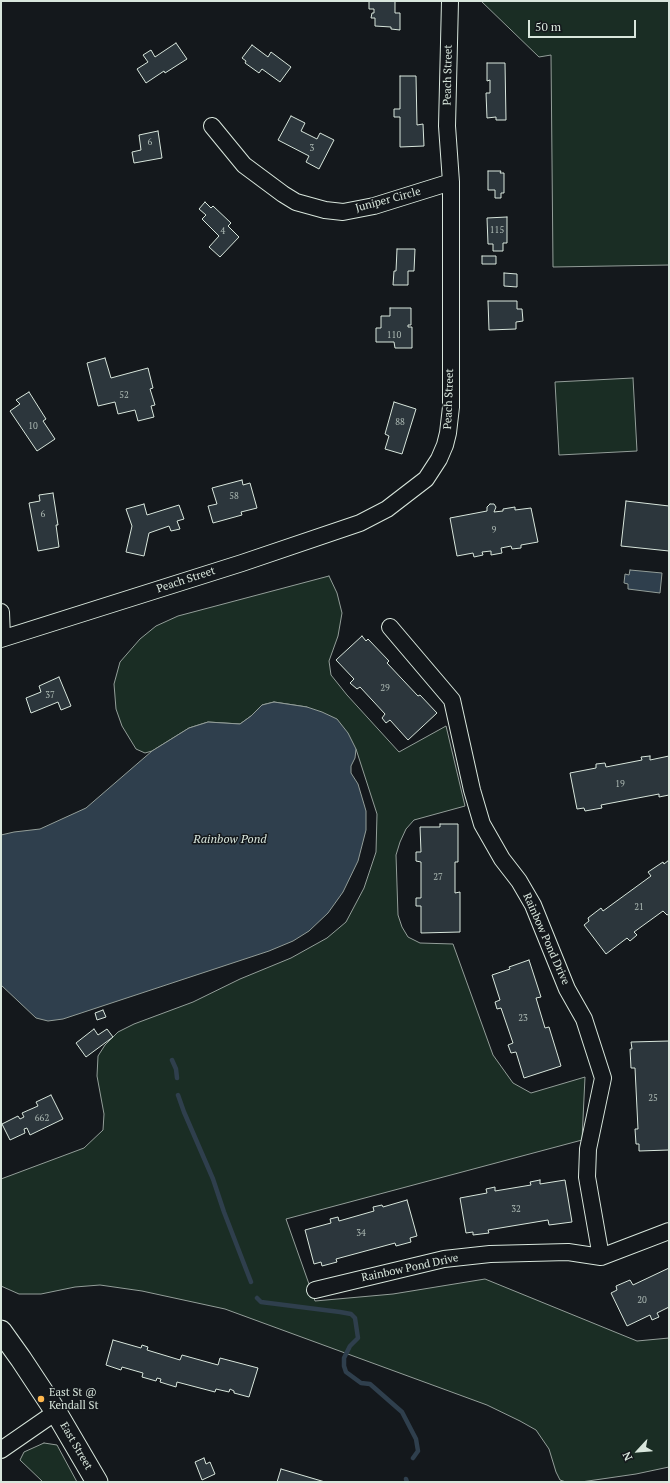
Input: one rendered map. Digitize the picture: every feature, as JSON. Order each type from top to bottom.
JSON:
[{"type":"main road","name":"East Street","points":[[1,1331],[56,1412],[97,1482]]},
{"type":"street","name":"Peach Street","points":[[2,638],[250,560],[360,522],[387,509],[426,479],[439,459],[445,446],[451,407],[451,182],[447,126],[450,1]]},
{"type":"street","name":"Juniper Circle","points":[[212,126],[244,165],[283,194],[296,202],[325,210],[343,212],[374,206],[451,182]]},
{"type":"street","points":[[1,612],[2,638]]},
{"type":"street","name":"Rainbow Pond Drive","points":[[390,627],[452,700],[472,790],[482,824],[533,905],[567,988],[586,1026],[603,1078],[588,1149],[587,1177],[601,1257]]},
{"type":"street","name":"Rainbow Pond Drive","points":[[315,1290],[444,1259],[490,1254],[568,1252],[601,1257],[669,1231]]},
{"type":"street","points":[[1,1450],[56,1412]]},
{"type":"green space","points":[[481,1],[669,1],[669,265],[553,267],[551,55],[539,57]]},
{"type":"green space","points":[[633,378],[637,451],[559,455],[555,382]]},
{"type":"green space","points":[[329,576],[337,593],[342,613],[338,636],[329,661],[331,675],[347,695],[399,752],[446,726],[465,806],[414,820],[406,829],[396,855],[398,915],[402,927],[408,937],[420,943],[453,944],[493,1055],[513,1083],[531,1093],[585,1077],[582,1140],[286,1219],[315,1301],[393,1294],[485,1279],[637,1341],[669,1338],[669,1467],[636,1474],[581,1482],[566,1482],[560,1480],[549,1449],[536,1430],[520,1421],[487,1405],[225,1309],[142,1291],[100,1285],[75,1287],[41,1294],[19,1294],[1,1286],[1,1179],[84,1148],[103,1130],[104,1114],[97,1076],[98,1056],[105,1045],[118,1032],[134,1024],[193,1002],[240,979],[291,958],[327,938],[346,922],[364,888],[376,852],[377,814],[356,749],[307,707],[274,702],[262,705],[240,724],[208,722],[189,728],[152,751],[145,753],[136,749],[122,726],[116,709],[114,684],[120,662],[140,639],[156,626],[178,616]]},
{"type":"green space","points":[[44,1443],[57,1445],[77,1482],[43,1482],[20,1460],[24,1452]]},
{"type":"water","points":[[630,570],[662,573],[660,593],[628,589],[628,584],[624,583],[625,574],[629,575]]},
{"type":"water","name":"Rainbow Pond","points":[[274,702],[307,707],[337,719],[348,733],[356,749],[355,758],[351,766],[351,773],[358,784],[366,811],[366,830],[358,861],[343,892],[328,913],[309,931],[293,941],[269,951],[63,1019],[48,1021],[36,1018],[1,985],[1,835],[40,829],[86,808],[152,751],[189,728],[208,722],[240,724],[262,705]]},
{"type":"building","points":[[369,1],[395,1],[395,13],[400,13],[400,30],[391,29],[391,27],[375,26],[375,18],[371,18],[372,13],[374,13],[374,9],[369,9]]},
{"type":"building","points":[[176,43],[187,59],[165,73],[164,71],[146,83],[137,69],[148,62],[143,55],[151,50],[155,57]]},
{"type":"building","points":[[252,45],[268,57],[271,52],[291,67],[280,82],[262,69],[259,73],[245,63],[246,61],[242,58]]},
{"type":"building","points":[[487,63],[505,63],[506,120],[496,120],[496,117],[487,118],[486,93],[490,93],[490,80],[487,81]]},
{"type":"building","points":[[400,76],[416,76],[417,125],[423,124],[424,146],[400,147],[400,117],[394,117],[394,109],[400,109]]},
{"type":"building","points":[[291,116],[305,123],[301,131],[317,139],[320,133],[334,140],[319,169],[306,162],[309,156],[278,140]]},
{"type":"building","points":[[158,131],[162,158],[134,163],[132,152],[141,150],[139,135]]},
{"type":"building","points":[[488,171],[501,171],[500,173],[504,173],[504,193],[501,193],[501,198],[495,198],[495,190],[488,190]]},
{"type":"building","points":[[205,202],[211,208],[213,206],[231,223],[228,226],[239,237],[220,257],[209,247],[219,236],[202,219],[206,215],[199,209]]},
{"type":"building","points":[[507,217],[507,243],[503,243],[503,251],[493,251],[493,244],[488,244],[487,218]]},
{"type":"building","points":[[397,249],[415,249],[414,271],[408,271],[408,285],[393,285],[394,271],[396,271]]},
{"type":"building","points":[[482,256],[496,256],[496,264],[482,264]]},
{"type":"building","points":[[504,273],[517,274],[517,287],[504,286]]},
{"type":"building","points":[[488,301],[517,301],[517,309],[522,309],[523,321],[516,322],[516,329],[489,330]]},
{"type":"building","points":[[390,308],[411,308],[411,325],[408,325],[408,327],[412,327],[412,348],[395,348],[394,342],[376,342],[376,328],[381,328],[381,316],[390,316]]},
{"type":"building","points":[[105,358],[111,378],[148,368],[153,388],[150,389],[155,405],[151,406],[154,417],[138,421],[135,410],[118,414],[115,402],[98,406],[87,363]]},
{"type":"building","points":[[29,392],[46,419],[43,421],[55,439],[37,451],[10,411],[20,404],[16,400]]},
{"type":"building","points":[[394,402],[416,409],[402,454],[385,449],[389,436],[385,434]]},
{"type":"building","points":[[242,480],[243,485],[250,483],[257,508],[241,512],[242,515],[213,523],[208,506],[217,504],[212,488]]},
{"type":"building","points":[[53,493],[58,525],[56,525],[59,547],[38,551],[29,503],[40,501],[39,495]]},
{"type":"building","points":[[626,501],[669,506],[669,551],[621,546]]},
{"type":"building","points":[[144,504],[147,515],[179,505],[184,519],[177,521],[180,529],[171,531],[169,526],[149,533],[144,556],[126,552],[132,526],[126,509]]},
{"type":"building","points":[[490,504],[494,504],[496,507],[494,512],[515,507],[515,510],[531,508],[538,542],[521,545],[521,548],[512,549],[511,546],[501,548],[502,553],[491,555],[491,551],[482,552],[483,555],[474,557],[473,553],[457,556],[450,518],[487,511],[487,507]]},
{"type":"building","points":[[362,636],[366,641],[368,639],[389,661],[387,663],[418,696],[420,695],[437,713],[408,740],[390,720],[386,723],[382,718],[385,714],[360,687],[357,689],[350,683],[354,679],[336,660]]},
{"type":"building","points":[[59,677],[71,706],[61,710],[58,702],[31,713],[26,698],[41,692],[39,686]]},
{"type":"building","points":[[650,756],[650,760],[669,756],[669,795],[659,797],[659,794],[601,805],[602,808],[585,811],[584,808],[577,809],[570,773],[596,768],[596,764],[605,763],[606,767],[642,760],[641,757]]},
{"type":"building","points":[[440,824],[458,824],[458,862],[455,862],[455,893],[460,892],[460,932],[421,933],[421,906],[416,906],[416,898],[421,898],[421,862],[416,861],[416,852],[421,852],[420,827],[440,827]]},
{"type":"building","points":[[669,860],[669,914],[667,915],[663,911],[634,932],[637,935],[630,941],[627,938],[606,954],[584,925],[589,921],[588,918],[601,908],[603,911],[651,876],[648,872],[663,862],[664,864]]},
{"type":"building","points":[[529,960],[541,997],[536,998],[545,1028],[549,1027],[561,1066],[524,1078],[516,1052],[511,1053],[508,1045],[513,1043],[501,1008],[497,1009],[495,1002],[500,1000],[492,975],[510,969],[509,967]]},
{"type":"building","points":[[103,1010],[106,1017],[97,1020],[95,1013]]},
{"type":"building","points":[[94,1029],[98,1035],[107,1029],[113,1037],[86,1057],[76,1043]]},
{"type":"building","points":[[669,1041],[669,1150],[639,1151],[639,1144],[636,1144],[635,1129],[638,1129],[635,1068],[631,1068],[631,1042]]},
{"type":"building","points":[[51,1095],[63,1119],[30,1135],[27,1128],[24,1129],[25,1133],[10,1140],[2,1124],[18,1116],[20,1119],[24,1117],[22,1113],[38,1106],[36,1102]]},
{"type":"building","points":[[540,1180],[540,1184],[565,1180],[572,1222],[549,1225],[548,1220],[488,1230],[489,1233],[473,1235],[473,1232],[466,1233],[460,1198],[487,1193],[486,1189],[495,1187],[495,1191],[531,1185],[530,1182]]},
{"type":"building","points":[[407,1200],[417,1236],[410,1238],[411,1242],[396,1246],[395,1243],[336,1259],[337,1262],[322,1266],[321,1262],[314,1264],[305,1230],[331,1223],[330,1219],[338,1217],[339,1221],[374,1211],[373,1207],[382,1205],[383,1207]]},
{"type":"building","points":[[669,1268],[669,1307],[657,1313],[659,1317],[652,1320],[650,1315],[627,1326],[611,1293],[617,1290],[616,1286],[630,1280],[633,1285]]},
{"type":"building","points":[[113,1340],[141,1348],[142,1345],[148,1347],[147,1350],[180,1360],[182,1355],[218,1365],[220,1358],[258,1368],[249,1397],[234,1393],[234,1391],[230,1389],[229,1392],[216,1389],[215,1392],[177,1382],[176,1387],[160,1382],[161,1379],[157,1378],[156,1381],[142,1377],[143,1373],[122,1367],[121,1370],[106,1365]]},
{"type":"building","points":[[204,1458],[206,1464],[210,1462],[215,1474],[202,1480],[195,1462]]},
{"type":"building","points":[[281,1469],[325,1482],[277,1482]]},
{"type":"waterway","points":[[172,1060],[176,1069],[177,1078]]},
{"type":"waterway","points":[[178,1095],[213,1179],[251,1282]]},
{"type":"waterway","points":[[257,1298],[261,1302],[340,1312],[351,1314],[355,1318],[358,1338],[350,1346],[344,1358],[346,1372],[361,1383],[370,1384],[402,1412],[416,1439],[418,1451],[413,1458]]},
{"type":"place","name":"East St @ Kendall St","points":[[41,1399]]}]
